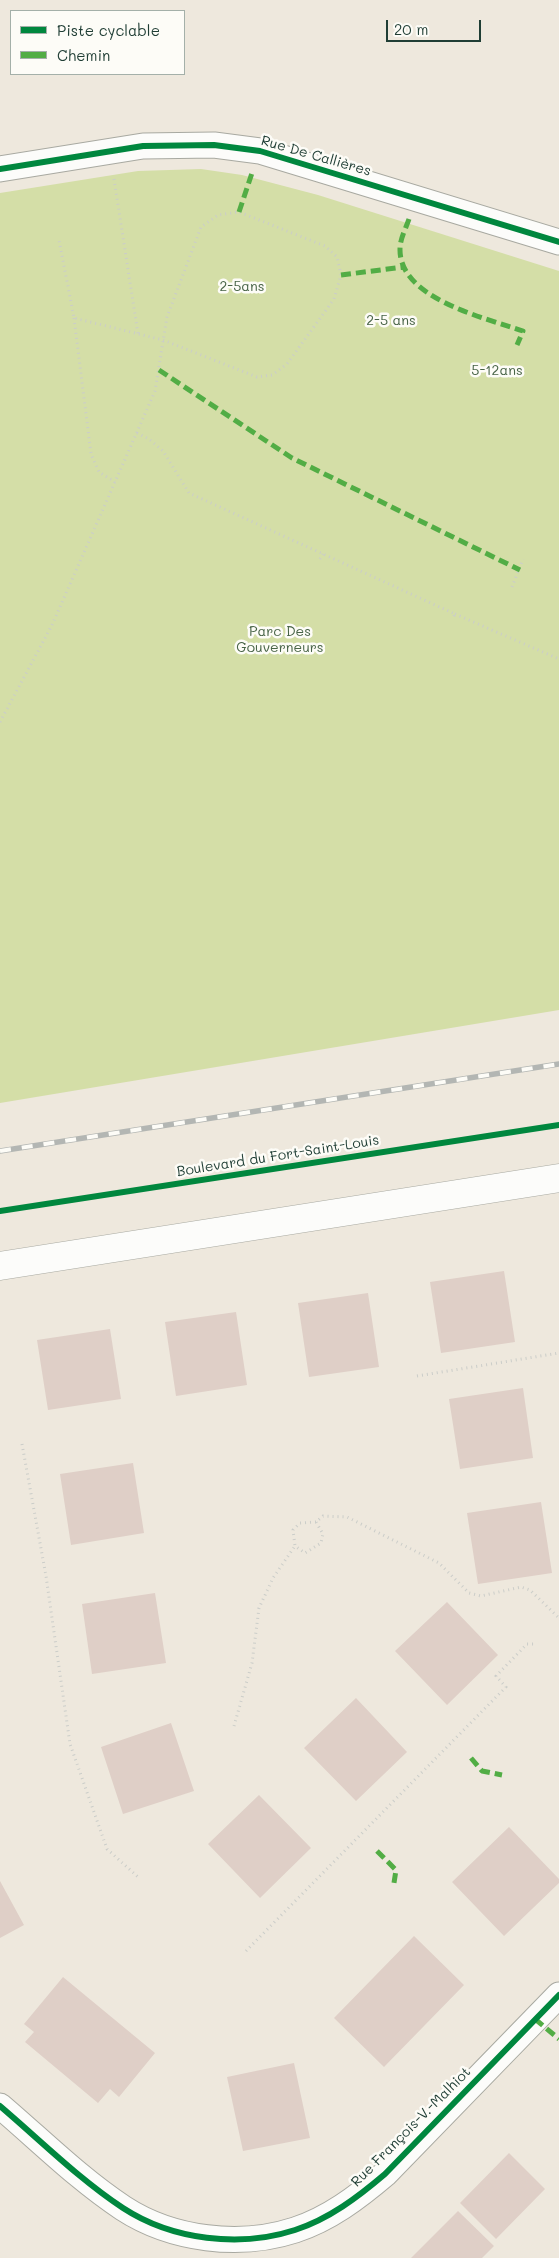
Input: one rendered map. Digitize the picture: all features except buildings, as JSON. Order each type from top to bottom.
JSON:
[{"type":"street","name":"Rue De Callières","points":[[0,169],[143,146],[214,146],[260,151],[559,242]]},
{"type":"street","points":[[0,1266],[559,1178]]},
{"type":"street","name":"Rue François-V.-Malhiot","points":[[0,2106],[98,2189],[124,2208],[153,2223],[176,2232],[202,2237],[234,2239],[266,2237],[296,2230],[330,2215],[359,2197],[385,2174],[559,1995]]},
{"type":"path","points":[[113,172],[138,334]]},
{"type":"path","points":[[0,722],[52,625],[155,391],[163,340],[167,317],[201,227],[218,215],[239,212],[325,246],[337,257],[341,275],[334,299],[287,364],[272,375],[257,377],[163,340],[74,318]]},
{"type":"path","points":[[59,240],[74,318],[91,454],[99,472],[115,482]]},
{"type":"path","points":[[137,433],[163,451],[189,493],[324,554],[454,616],[559,659]]},
{"type":"path","points":[[320,560],[324,554]]},
{"type":"path","points":[[512,587],[523,559]]},
{"type":"path","points":[[417,1376],[559,1353]]},
{"type":"path","points":[[22,1444],[46,1576],[70,1744],[107,1849],[138,1878]]},
{"type":"path","points":[[316,1522],[323,1534],[321,1543],[305,1553],[295,1546],[292,1530],[300,1523],[316,1522],[323,1516],[347,1517],[439,1563],[469,1592],[482,1596],[521,1587],[530,1590],[559,1618]]},
{"type":"path","points":[[234,1726],[252,1663],[259,1608],[272,1578],[295,1546]]},
{"type":"path","points":[[246,1951],[506,1687],[496,1676],[527,1644],[534,1644]]},
{"type":"green space","name":"Parc Des Gouverneurs","points":[[201,169],[242,175],[318,195],[559,271],[559,1010],[0,1103],[0,193],[138,171]]},
{"type":"railway","points":[[0,1151],[559,1064]]},
{"type":"marked path","points":[[239,212],[252,173]]},
{"type":"marked path","points":[[409,219],[402,237],[400,249],[403,266],[414,281],[447,304],[523,331],[517,345]]},
{"type":"marked path","points":[[341,275],[404,267]]},
{"type":"marked path","points":[[159,370],[292,458],[520,570]]},
{"type":"marked path","points":[[471,1758],[482,1771],[502,1775]]},
{"type":"marked path","points":[[377,1851],[396,1870],[394,1883]]},
{"type":"marked path","points":[[535,2019],[559,2039]]},
{"type":"cycle path","points":[[0,169],[143,146],[214,145],[260,151],[559,242]]},
{"type":"cycle path","name":"Boulevard du Fort-Saint-Louis","points":[[0,1211],[559,1125]]},
{"type":"cycle path","points":[[0,2106],[91,2185],[142,2219],[184,2234],[207,2238],[252,2239],[274,2236],[308,2225],[331,2214],[354,2199],[385,2174],[559,1995]]},
{"type":"park label","name":"2-5ans","points":[[242,287]]},
{"type":"park label","name":"2-5 ans","points":[[391,321]]},
{"type":"park label","name":"5-12ans","points":[[497,371]]}]
